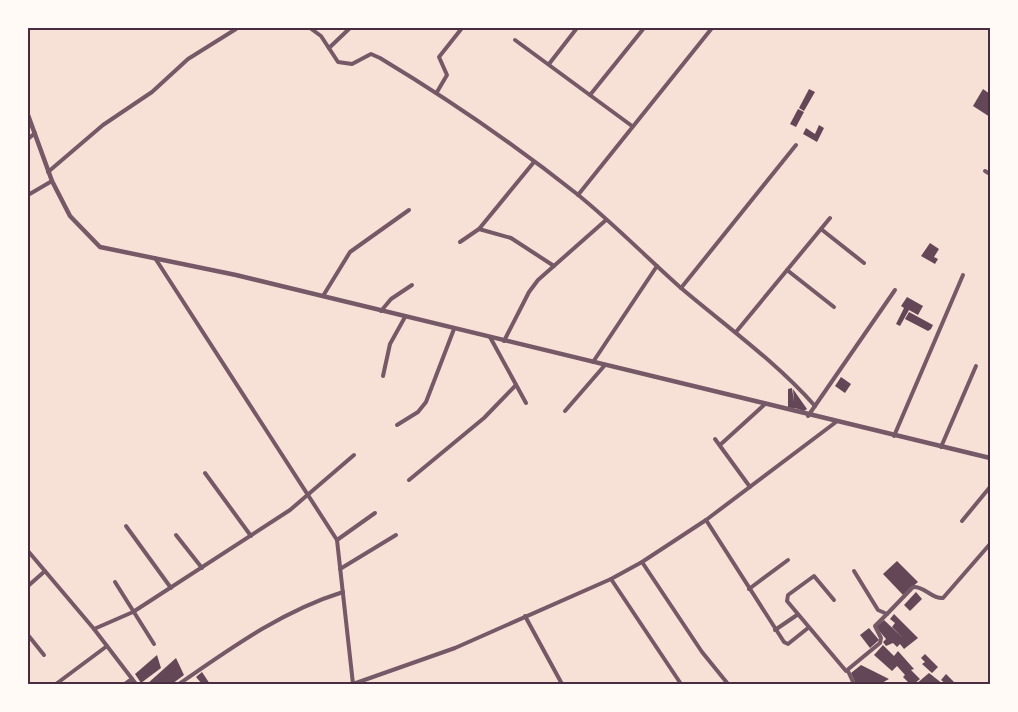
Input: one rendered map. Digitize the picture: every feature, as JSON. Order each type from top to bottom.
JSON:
[{"type":"street","points":[[310,28],[321,36],[338,62],[347,65],[352,64],[371,54],[437,92],[578,194],[681,288],[788,376],[815,406]]},
{"type":"street","points":[[328,48],[350,28]]},
{"type":"street","points":[[437,92],[447,75],[439,57],[462,28]]},
{"type":"street","points":[[548,64],[577,28]]},
{"type":"street","points":[[590,95],[644,28]]},
{"type":"street","points":[[578,194],[712,28]]},
{"type":"street","points":[[48,172],[103,125],[152,92],[188,59],[236,29]]},
{"type":"street","points":[[515,40],[632,126]]},
{"type":"street","points":[[28,114],[48,172],[70,216],[100,247],[323,296],[808,416],[990,458]]},
{"type":"street","points":[[28,139],[36,133]]},
{"type":"street","points":[[681,288],[796,146]]},
{"type":"street","points":[[460,242],[479,229],[534,162]]},
{"type":"street","points":[[985,171],[990,174]]},
{"type":"street","points":[[28,196],[52,181]]},
{"type":"street","points":[[323,296],[350,252],[409,210]]},
{"type":"street","points":[[736,332],[830,218]]},
{"type":"street","points":[[504,341],[529,292],[538,280],[606,220]]},
{"type":"street","points":[[479,229],[512,238],[554,266]]},
{"type":"street","points":[[821,229],[864,263]]},
{"type":"street","points":[[155,258],[337,540],[353,684],[455,648],[611,579],[642,562],[706,520],[836,422]]},
{"type":"street","points":[[593,362],[657,266]]},
{"type":"street","points":[[787,270],[834,307]]},
{"type":"street","points":[[894,436],[963,275]]},
{"type":"street","points":[[381,311],[391,299],[412,285]]},
{"type":"street","points":[[808,416],[895,290]]},
{"type":"street","points":[[383,376],[390,344],[405,316]]},
{"type":"street","points":[[397,425],[418,412],[426,402],[454,328]]},
{"type":"street","points":[[490,337],[526,403]]},
{"type":"street","points":[[565,411],[605,365]]},
{"type":"street","points":[[941,447],[976,366]]},
{"type":"street","points":[[409,480],[484,418],[516,385]]},
{"type":"street","points":[[720,445],[764,405]]},
{"type":"street","points":[[716,438],[750,487]]},
{"type":"street","points":[[94,629],[133,612],[290,510],[354,455]]},
{"type":"street","points":[[205,474],[251,536]]},
{"type":"street","points":[[962,521],[990,487]]},
{"type":"street","points":[[337,540],[375,513]]},
{"type":"street","points":[[706,520],[748,589],[786,644],[808,628]]},
{"type":"street","points":[[126,526],[171,588]]},
{"type":"street","points":[[176,535],[202,568]]},
{"type":"street","points":[[340,569],[396,535]]},
{"type":"street","points":[[848,671],[880,643],[882,638],[875,626],[913,587],[919,587],[935,598],[943,598],[990,544]]},
{"type":"street","points":[[28,551],[94,629],[136,684]]},
{"type":"street","points":[[748,589],[788,560]]},
{"type":"street","points":[[642,562],[702,652],[728,684]]},
{"type":"street","points":[[28,586],[45,571]]},
{"type":"street","points":[[854,571],[878,610],[887,614]]},
{"type":"street","points":[[834,600],[818,578],[812,576],[787,598],[797,615],[845,671],[848,671],[854,684]]},
{"type":"street","points":[[611,579],[681,684]]},
{"type":"street","points":[[116,582],[154,644]]},
{"type":"street","points":[[179,684],[221,654],[298,609],[343,592]]},
{"type":"street","points":[[775,630],[797,615]]},
{"type":"street","points":[[525,616],[562,684]]},
{"type":"street","points":[[28,635],[44,655]]},
{"type":"street","points":[[56,684],[107,646]]},
{"type":"street","points":[[125,684],[132,679]]},
{"type":"building","points":[[809,89],[815,92],[804,111],[799,108]]},
{"type":"building","points":[[983,89],[990,94],[990,117],[973,106]]},
{"type":"building","points":[[798,109],[804,112],[796,127],[790,124]]},
{"type":"building","points":[[819,125],[824,128],[817,142],[803,134],[806,128],[815,134]]},
{"type":"building","points":[[930,243],[939,249],[934,257],[938,259],[935,264],[921,256]]},
{"type":"building","points":[[907,297],[923,306],[918,315],[909,310],[900,326],[896,324],[904,308],[901,306]]},
{"type":"building","points":[[909,312],[933,325],[931,329],[928,331],[905,319]]},
{"type":"building","points":[[841,377],[851,384],[845,393],[835,386]]},
{"type":"building","points":[[792,388],[794,402],[793,389],[807,409],[804,411],[795,408],[788,409],[788,389]]},
{"type":"building","points":[[897,561],[918,582],[903,595],[883,574]]},
{"type":"building","points":[[916,592],[922,599],[910,611],[904,605]]},
{"type":"building","points":[[894,614],[918,638],[904,649],[900,644],[897,647],[893,643],[886,646],[883,642],[886,639],[876,627],[884,620],[904,639],[892,627],[895,623],[890,619]]},
{"type":"building","points":[[869,628],[879,640],[870,648],[860,635]]},
{"type":"building","points":[[883,645],[894,656],[898,651],[914,669],[911,670],[920,679],[914,684],[910,684],[903,677],[905,675],[897,666],[892,671],[874,655]]},
{"type":"building","points":[[925,654],[938,667],[932,673],[922,664],[925,662],[921,658]]},
{"type":"building","points":[[157,655],[161,668],[141,683],[135,674]]},
{"type":"building","points":[[176,658],[184,675],[172,684],[147,684]]},
{"type":"building","points":[[861,665],[889,679],[880,684],[856,684],[851,673]]},
{"type":"building","points":[[202,672],[210,684],[202,684],[196,677]]},
{"type":"building","points":[[929,673],[943,684],[916,684]]},
{"type":"building","points":[[946,674],[956,684],[946,684],[941,680]]}]
